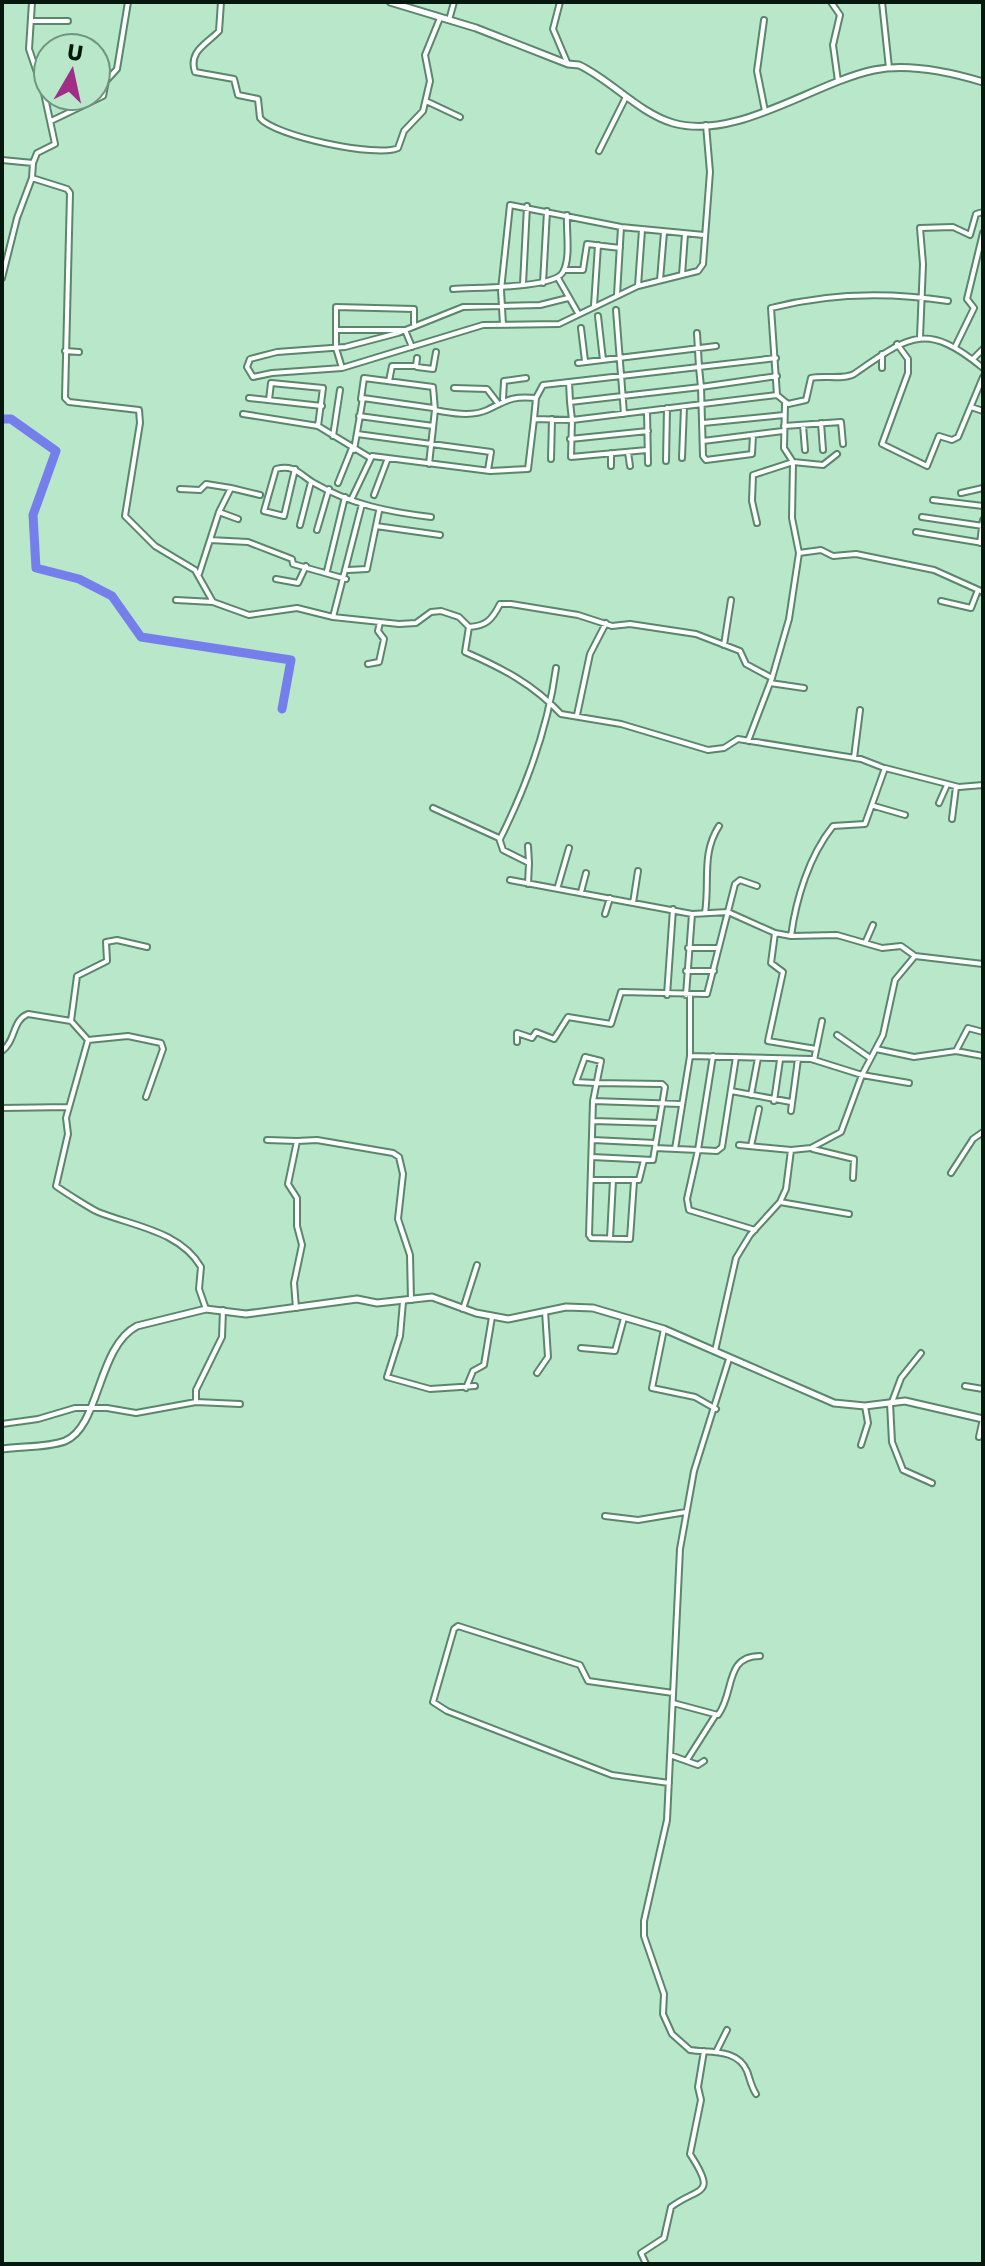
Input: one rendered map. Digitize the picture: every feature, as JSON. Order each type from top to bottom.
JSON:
[{"type":"street","points":[[2,278],[17,218],[32,178],[33,163],[37,153],[54,146],[51,121],[30,57],[32,2]]},
{"type":"street","points":[[51,121],[103,96],[106,81],[118,65],[128,2]]},
{"type":"street","points":[[221,2],[219,31],[196,51],[193,68],[198,73],[234,79],[238,95],[258,99],[259,114],[266,124],[339,145],[392,150],[398,148],[404,131],[420,116],[426,101],[430,81],[425,55],[440,18]]},
{"type":"street","points":[[390,2],[592,71],[673,123],[706,124],[765,111],[867,72],[889,68],[947,73],[983,82]]},
{"type":"street","points":[[449,20],[454,2]]},
{"type":"street","points":[[560,2],[553,31],[568,64]]},
{"type":"street","points":[[831,2],[840,15],[833,45],[839,83]]},
{"type":"street","points":[[882,2],[889,68]]},
{"type":"street","points":[[764,20],[757,71],[765,111]]},
{"type":"street","points":[[31,21],[68,21]]},
{"type":"street","points":[[599,151],[627,95]]},
{"type":"street","points":[[426,101],[460,117]]},
{"type":"street","points":[[568,298],[540,305],[463,307],[405,330],[336,348],[277,352],[250,359],[247,367],[253,377],[285,371],[342,368],[483,325],[559,324],[638,286],[703,268],[710,172],[706,124]]},
{"type":"street","points":[[2,160],[33,163]]},
{"type":"street","points":[[32,178],[67,189],[70,193],[64,392],[69,402],[134,408],[141,414],[125,516],[155,546],[199,574]]},
{"type":"street","points":[[503,325],[501,286],[509,208],[527,206],[621,227],[704,235]]},
{"type":"street","points":[[523,285],[527,206]]},
{"type":"street","points":[[543,283],[547,211]]},
{"type":"street","points":[[920,337],[923,264],[920,228],[953,227],[970,235],[976,214],[983,212]]},
{"type":"street","points":[[453,289],[543,283],[558,278],[564,270],[567,215]]},
{"type":"street","points":[[617,295],[621,227]]},
{"type":"street","points":[[638,286],[642,230]]},
{"type":"street","points":[[660,280],[664,232]]},
{"type":"street","points":[[955,347],[974,308],[967,299],[983,233]]},
{"type":"street","points":[[682,275],[685,234]]},
{"type":"street","points":[[564,270],[583,270],[587,244],[620,248]]},
{"type":"street","points":[[594,306],[598,245]]},
{"type":"street","points":[[558,278],[578,313]]},
{"type":"street","points":[[748,741],[771,681],[789,619],[799,553],[792,518],[793,462],[784,448],[785,403],[777,395],[771,308],[832,297],[920,296],[948,301]]},
{"type":"street","points":[[342,368],[336,348],[336,307],[414,309],[414,324]]},
{"type":"street","points":[[616,310],[624,414]]},
{"type":"street","points":[[598,316],[603,360]]},
{"type":"street","points":[[581,328],[585,362]]},
{"type":"street","points":[[336,330],[405,330]]},
{"type":"street","points":[[405,330],[412,347]]},
{"type":"street","points":[[697,333],[703,405],[703,456],[706,460],[752,454],[753,435]]},
{"type":"street","points":[[785,403],[806,400],[811,378],[852,375],[897,344],[920,337],[955,347],[983,368]]},
{"type":"street","points":[[897,344],[907,357],[908,373],[883,446],[929,465],[937,437],[955,440],[983,377]]},
{"type":"street","points":[[578,363],[716,346]]},
{"type":"street","points":[[973,359],[983,349]]},
{"type":"street","points":[[65,351],[79,352]]},
{"type":"street","points":[[389,381],[395,364],[433,369],[436,352]]},
{"type":"street","points":[[882,354],[882,368]]},
{"type":"street","points":[[416,366],[417,358]]},
{"type":"street","points":[[243,414],[318,426],[369,457],[488,471],[528,469],[536,398],[543,385],[776,358]]},
{"type":"street","points":[[570,402],[777,376]]},
{"type":"street","points":[[338,483],[357,434],[364,378],[433,387],[435,396],[429,464]]},
{"type":"street","points":[[500,401],[504,381],[526,378]]},
{"type":"street","points":[[569,382],[571,457],[647,450]]},
{"type":"street","points":[[269,400],[271,383],[322,387],[318,426]]},
{"type":"street","points":[[454,388],[487,389],[500,401]]},
{"type":"street","points":[[333,436],[340,390]]},
{"type":"street","points":[[534,419],[572,420],[777,395]]},
{"type":"street","points":[[249,398],[322,406]]},
{"type":"street","points":[[361,399],[456,414],[483,411],[500,401],[536,398]]},
{"type":"street","points":[[682,458],[684,407]]},
{"type":"street","points":[[971,407],[983,411]]},
{"type":"street","points":[[666,461],[667,408]]},
{"type":"street","points":[[647,411],[648,463]]},
{"type":"street","points":[[703,423],[784,415]]},
{"type":"street","points":[[359,416],[433,426]]},
{"type":"street","points":[[551,459],[552,419]]},
{"type":"street","points":[[703,441],[841,422],[843,444]]},
{"type":"street","points":[[821,423],[823,450]]},
{"type":"street","points":[[803,425],[805,450]]},
{"type":"street","points":[[570,439],[648,431]]},
{"type":"street","points":[[357,434],[491,452],[488,471]]},
{"type":"street","points":[[628,452],[630,466]]},
{"type":"street","points":[[611,453],[611,466]]},
{"type":"street","points":[[757,523],[752,501],[753,475],[793,462],[823,465],[837,454]]},
{"type":"street","points":[[352,498],[369,457]]},
{"type":"street","points":[[374,495],[388,458]]},
{"type":"street","points":[[295,469],[284,516],[264,511],[276,469],[295,469],[311,482],[379,511],[431,517]]},
{"type":"street","points":[[300,525],[311,482]]},
{"type":"street","points":[[180,489],[200,490],[206,484],[260,495]]},
{"type":"street","points":[[213,602],[200,584],[199,574],[219,512],[231,488]]},
{"type":"street","points":[[961,493],[983,488]]},
{"type":"street","points":[[317,530],[329,489]]},
{"type":"street","points":[[327,571],[345,497]]},
{"type":"street","points":[[933,500],[983,506]]},
{"type":"street","points":[[333,617],[346,579],[362,504]]},
{"type":"street","points":[[348,570],[367,569],[379,511]]},
{"type":"street","points":[[219,512],[238,519]]},
{"type":"street","points":[[916,532],[981,543],[983,524],[922,517]]},
{"type":"street","points":[[376,526],[440,535]]},
{"type":"street","points":[[209,540],[260,545],[292,559],[293,564],[327,571],[346,579]]},
{"type":"street","points":[[799,553],[821,550],[833,556],[856,554],[934,570],[980,591],[971,608],[941,601]]},
{"type":"street","points":[[276,579],[298,583],[306,566]]},
{"type":"street","points":[[176,600],[213,602],[249,615],[297,608],[333,617],[380,622],[416,623],[437,611],[459,617],[469,627],[484,627],[500,604],[511,604],[607,623],[696,634],[740,651],[744,662],[771,681],[804,688]]},
{"type":"street","points":[[724,645],[731,600]]},
{"type":"street","points":[[368,664],[382,658],[384,639],[378,631],[380,622]]},
{"type":"street","points":[[577,715],[590,654],[607,623]]},
{"type":"street","points":[[469,627],[465,652],[498,664],[550,699],[561,714],[632,726],[708,750],[724,748],[735,739],[854,758],[956,787],[983,785]]},
{"type":"street","points":[[529,863],[503,850],[500,839],[533,764],[535,749],[551,710],[556,668]]},
{"type":"street","points":[[854,758],[860,710]]},
{"type":"street","points":[[791,936],[797,904],[811,863],[830,829],[836,825],[862,827],[874,806],[885,768]]},
{"type":"street","points":[[939,803],[947,785]]},
{"type":"street","points":[[952,819],[956,787]]},
{"type":"street","points":[[874,806],[905,815]]},
{"type":"street","points":[[433,808],[500,839]]},
{"type":"street","points":[[705,913],[710,873],[706,857],[719,826]]},
{"type":"street","points":[[528,846],[528,884]]},
{"type":"street","points":[[558,886],[569,848]]},
{"type":"street","points":[[633,903],[638,871]]},
{"type":"street","points":[[581,892],[586,873]]},
{"type":"street","points":[[510,880],[558,886],[692,914],[728,912],[775,933],[791,936],[829,935],[866,941],[882,948],[901,946],[915,956],[983,964]]},
{"type":"street","points":[[517,1042],[517,1033],[532,1038],[535,1032],[554,1039],[568,1017],[609,1025],[621,992],[707,994],[736,881],[757,886]]},
{"type":"street","points":[[605,914],[610,898]]},
{"type":"street","points":[[667,995],[673,909]]},
{"type":"street","points":[[675,1149],[690,1056],[686,971],[692,914]]},
{"type":"street","points":[[866,941],[873,925]]},
{"type":"street","points":[[775,933],[771,963],[783,972],[768,1041],[816,1049]]},
{"type":"street","points":[[71,1021],[77,976],[107,961],[106,942],[117,940],[147,947]]},
{"type":"street","points":[[688,948],[718,948]]},
{"type":"street","points":[[811,1148],[841,1132],[862,1075],[885,1027],[895,980],[915,956]]},
{"type":"street","points":[[686,971],[714,971]]},
{"type":"street","points":[[2,1051],[9,1045],[19,1020],[26,1014],[71,1021],[88,1040]]},
{"type":"street","points":[[814,1060],[822,1021]]},
{"type":"street","points":[[956,1051],[968,1028],[983,1032]]},
{"type":"street","points":[[837,1035],[870,1058]]},
{"type":"street","points":[[88,1040],[128,1036],[161,1043],[163,1049],[146,1097]]},
{"type":"street","points":[[88,1040],[69,1107],[68,1134],[56,1186],[94,1211],[164,1235],[193,1256],[201,1267],[199,1289],[206,1309]]},
{"type":"street","points":[[876,1049],[914,1057],[956,1051],[983,1056]]},
{"type":"street","points":[[690,1056],[814,1060],[862,1075],[909,1083]]},
{"type":"street","points":[[713,1056],[687,1208],[755,1230]]},
{"type":"street","points":[[592,1157],[653,1160],[662,1084],[595,1083],[575,1081],[585,1057],[601,1059],[595,1083],[593,1101],[589,1235],[591,1238],[630,1239],[634,1181]]},
{"type":"street","points":[[593,1140],[675,1149],[721,1150],[736,1057]]},
{"type":"street","points":[[751,1096],[758,1058]]},
{"type":"street","points":[[791,1111],[798,1059]]},
{"type":"street","points":[[774,1101],[780,1060]]},
{"type":"street","points":[[731,1091],[791,1102]]},
{"type":"street","points":[[593,1101],[681,1104]]},
{"type":"street","points":[[2,1108],[69,1107]]},
{"type":"street","points":[[751,1146],[759,1109]]},
{"type":"street","points":[[592,1121],[659,1123]]},
{"type":"street","points":[[951,1173],[973,1139],[983,1132]]},
{"type":"street","points":[[267,1140],[317,1140],[398,1155],[403,1174],[398,1219],[410,1255],[411,1300]]},
{"type":"street","points":[[296,1308],[294,1283],[302,1245],[297,1226],[297,1198],[288,1184],[297,1141]]},
{"type":"street","points":[[739,1145],[791,1150],[811,1148],[854,1159],[853,1178]]},
{"type":"street","points":[[714,1353],[735,1261],[755,1230],[780,1202],[786,1189],[791,1150]]},
{"type":"street","points":[[592,1180],[641,1180],[644,1160]]},
{"type":"street","points":[[610,1239],[613,1180]]},
{"type":"street","points":[[780,1202],[849,1214]]},
{"type":"street","points":[[463,1309],[477,1265]]},
{"type":"street","points":[[2,1449],[65,1441],[81,1428],[100,1379],[129,1331],[146,1323],[206,1309],[246,1314],[357,1299],[403,1302],[432,1297],[492,1317],[514,1318],[571,1307],[620,1314],[664,1329],[830,1401],[865,1406],[891,1402],[916,1403],[983,1419],[979,1437]]},
{"type":"street","points":[[403,1302],[400,1336],[387,1377],[430,1389],[475,1386]]},
{"type":"street","points":[[196,1402],[196,1390],[222,1337],[223,1310]]},
{"type":"street","points":[[537,1373],[549,1354],[545,1311]]},
{"type":"street","points":[[581,1348],[615,1351],[620,1314]]},
{"type":"street","points":[[466,1388],[473,1371],[484,1365],[492,1317]]},
{"type":"street","points":[[664,1329],[652,1388],[690,1395],[716,1409]]},
{"type":"street","points":[[921,1353],[901,1378],[891,1402],[892,1442],[903,1470],[932,1483]]},
{"type":"street","points":[[729,1359],[716,1409],[694,1471],[686,1512],[679,1563],[667,1820],[646,1911],[644,1936],[663,1987],[662,2012],[672,2034],[686,2048],[717,2050],[744,2067],[756,2094]]},
{"type":"street","points":[[965,1386],[983,1389]]},
{"type":"street","points":[[2,1424],[91,1407],[136,1413],[196,1402],[240,1404]]},
{"type":"street","points":[[861,1445],[868,1423],[865,1406]]},
{"type":"street","points":[[605,1516],[638,1520],[686,1512]]},
{"type":"street","points":[[669,1783],[612,1775],[437,1707],[433,1702],[454,1629],[458,1626],[580,1665],[588,1681],[673,1693]]},
{"type":"street","points":[[687,1760],[723,1708],[736,1663],[745,1657],[760,1656]]},
{"type":"street","points":[[673,1703],[715,1716]]},
{"type":"street","points":[[670,1755],[700,1765],[704,1761]]},
{"type":"street","points":[[717,2050],[727,2030]]},
{"type":"street","points":[[646,2264],[641,2253],[664,2238],[671,2207],[696,2196],[703,2188],[704,2178],[690,2154],[701,2100],[698,2087],[704,2051]]},
{"type":"waterway","points":[[2,419],[11,419],[56,451],[33,515],[36,568],[79,579],[112,596],[141,637],[291,660],[282,709]]}]
